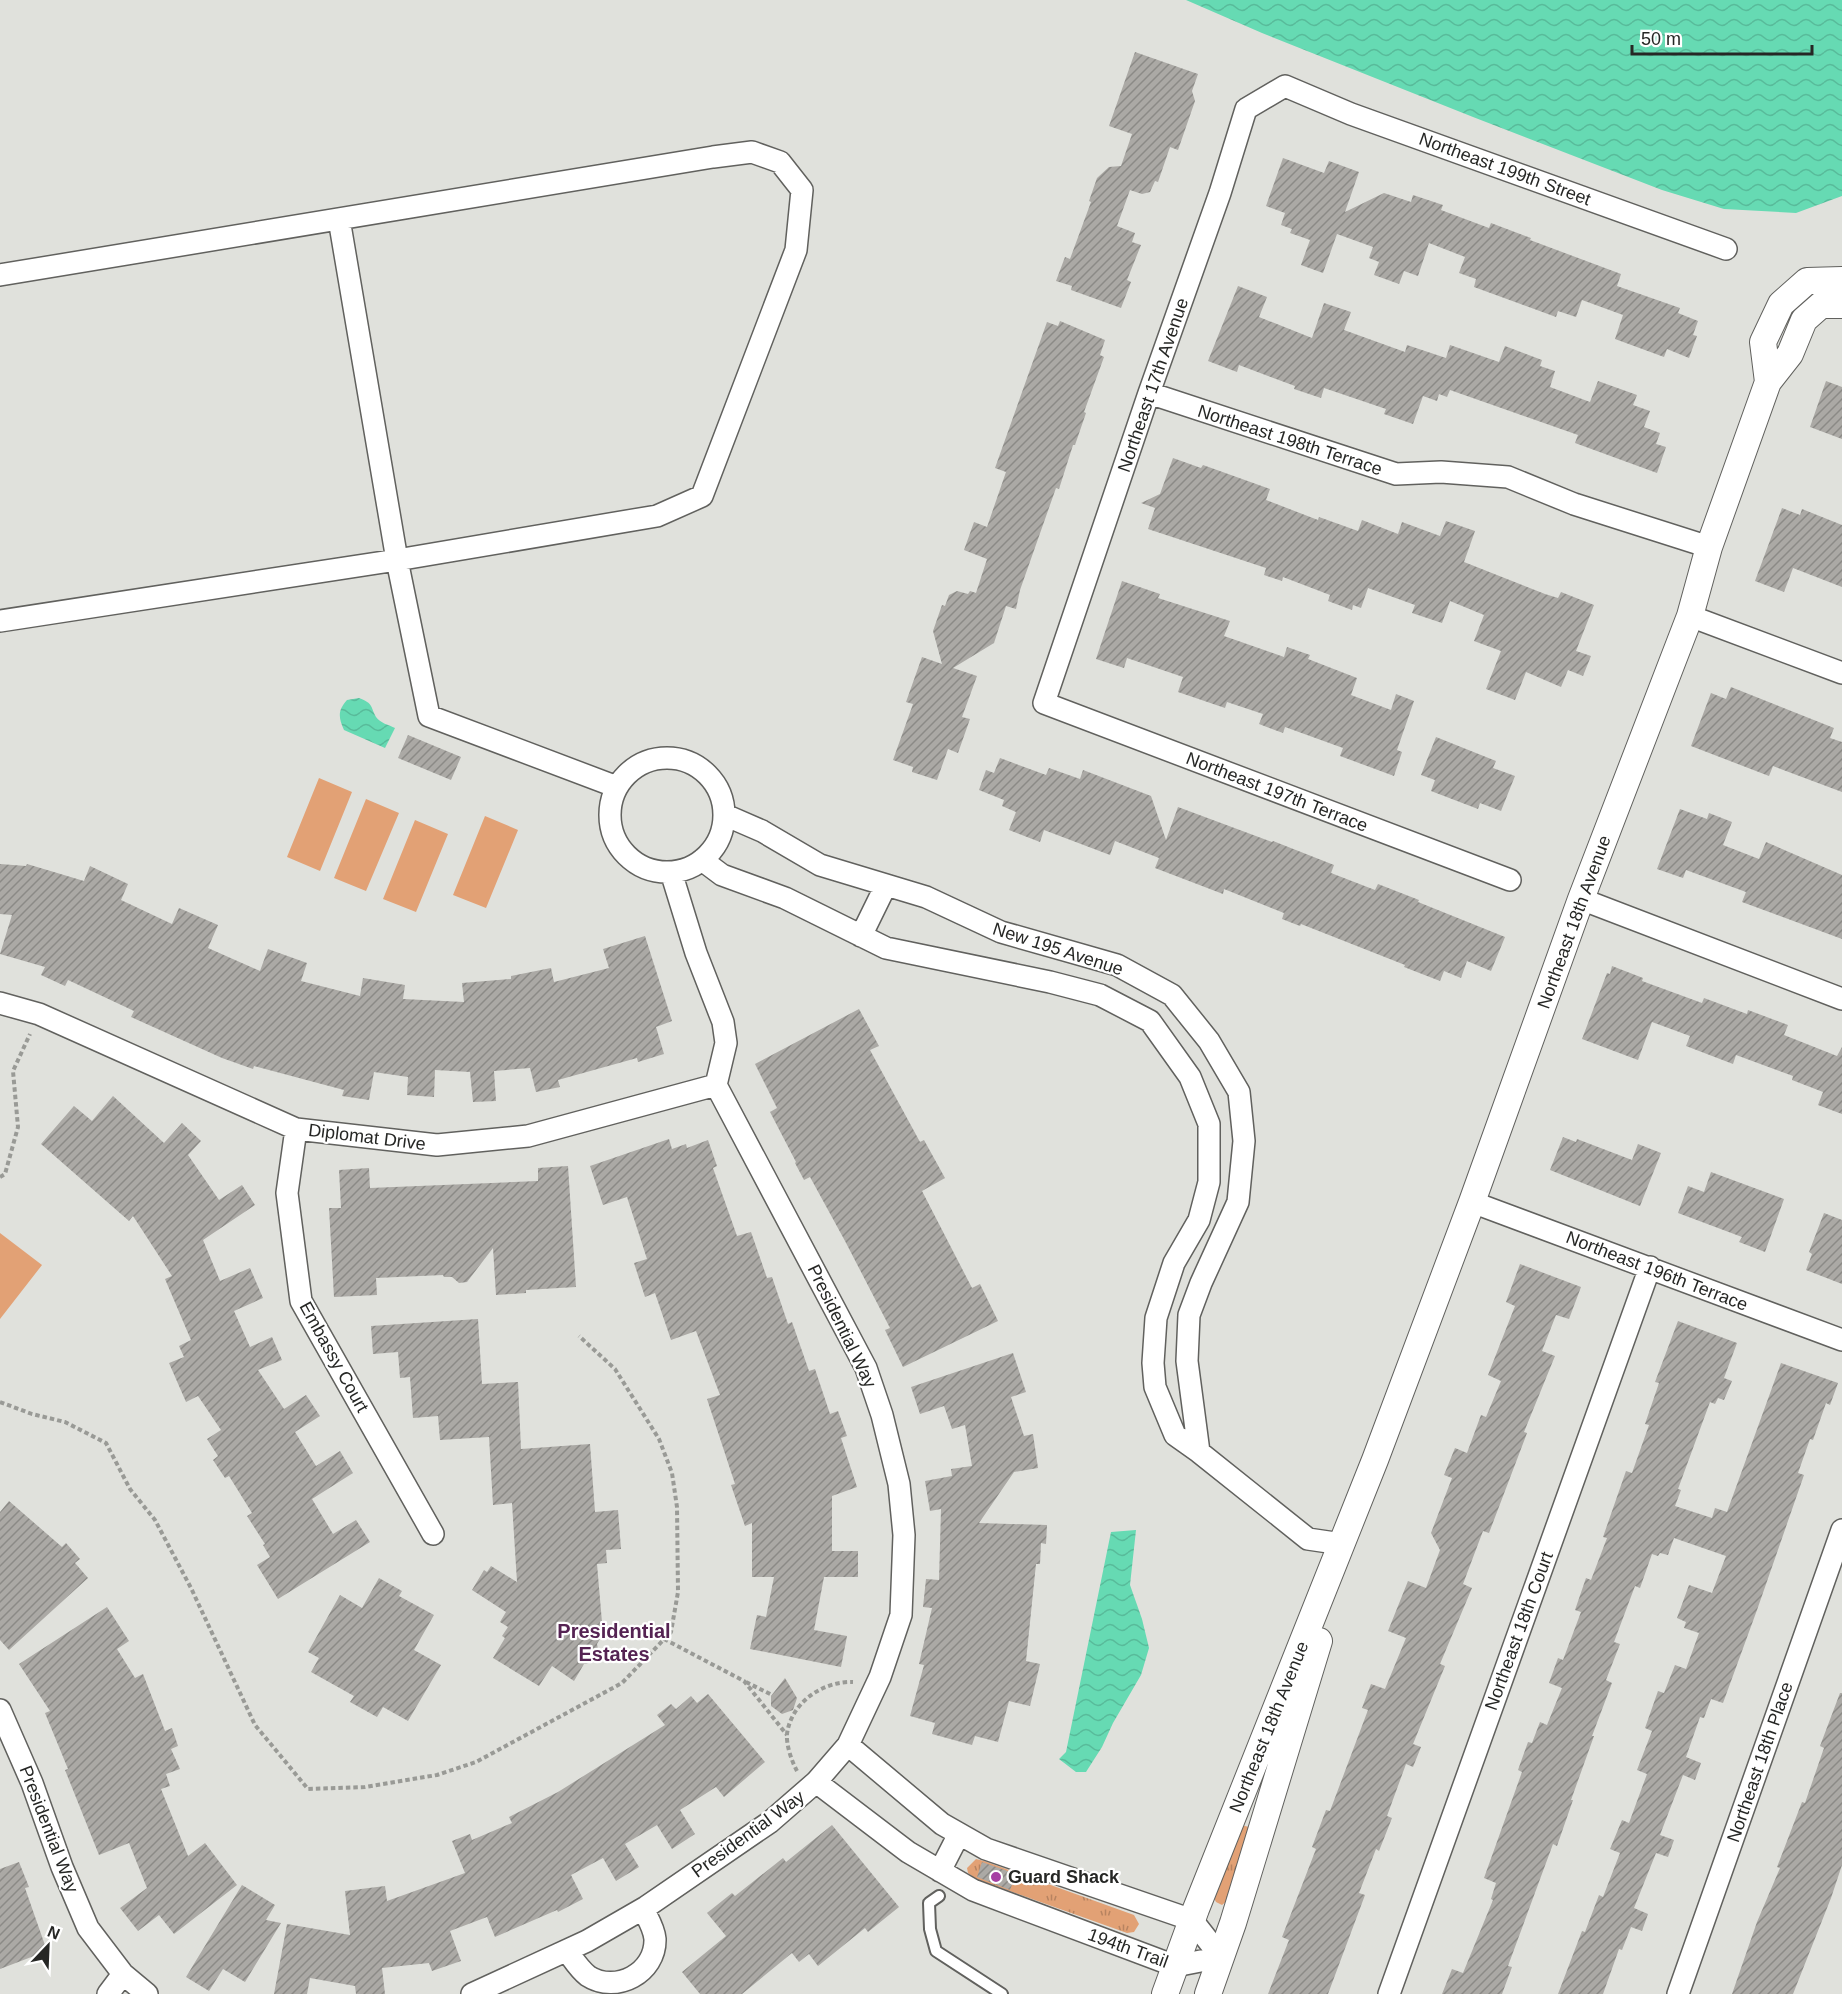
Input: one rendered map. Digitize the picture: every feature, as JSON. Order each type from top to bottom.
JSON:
[{"type":"street","name":"Northeast 199th Street","points":[[1285,86],[1351,114],[1726,249]]},
{"type":"street","name":"Northeast 17th Avenue","points":[[1044,704],[1149,393],[1221,193],[1246,109],[1285,86]]},
{"type":"street","points":[[0,275],[752,152],[780,162],[802,190],[796,250],[702,496],[657,516],[397,560],[0,621]]},
{"type":"street","points":[[339,219],[397,560],[429,716],[617,788]]},
{"type":"street","name":"Northeast 18th Avenue","points":[[1768,382],[1763,342],[1781,303],[1807,280],[1842,280]]},
{"type":"street","name":"Northeast 18th Avenue","points":[[1165,1994],[1192,1920],[1376,1460],[1581,899],[1690,616],[1709,547],[1768,382],[1790,354],[1804,320],[1821,305],[1842,305]]},
{"type":"street","name":"Northeast 198th Terrace","points":[[1149,393],[1396,474],[1441,472],[1508,477],[1574,504],[1709,547]]},
{"type":"street","points":[[1690,616],[1842,673]]},
{"type":"street","name":"Northeast 197th Terrace","points":[[1044,704],[1510,880]]},
{"type":"street","points":[[662,758],[680,760],[697,767],[712,780],[721,796],[725,815],[721,834],[712,851],[702,860],[680,871],[671,872],[642,867],[626,856],[616,841],[610,824],[611,805],[617,788],[628,773],[644,763],[662,758]]},
{"type":"street","name":"New 195 Avenue","points":[[725,815],[762,831],[820,865],[926,897],[1001,933],[1117,965],[1172,995],[1209,1041],[1239,1092],[1244,1141],[1238,1202],[1189,1315],[1187,1361],[1199,1452]]},
{"type":"street","name":"New 195 Avenue","points":[[702,860],[722,875],[785,898],[886,948],[1100,994],[1150,1021],[1190,1077],[1209,1124],[1209,1182],[1199,1220],[1174,1263],[1156,1318],[1153,1362],[1155,1387],[1175,1435],[1308,1539],[1342,1544]]},
{"type":"street","points":[[671,872],[696,953],[723,1022],[726,1043],[716,1084]]},
{"type":"street","points":[[861,936],[886,885]]},
{"type":"street","points":[[1581,899],[1842,999]]},
{"type":"street","name":"Diplomat Drive","points":[[0,1003],[39,1014],[296,1129],[437,1145],[528,1136],[716,1084]]},
{"type":"street","name":"Presidential Way","points":[[472,1994],[567,1951],[643,1909],[770,1822],[813,1785],[848,1745],[880,1677],[901,1615],[904,1535],[899,1484],[882,1414],[866,1368],[716,1084]]},
{"type":"street","name":"Embassy Court","points":[[296,1129],[287,1192],[301,1300],[434,1534]]},
{"type":"street","name":"Northeast 196th Terrace","points":[[1472,1202],[1842,1340]]},
{"type":"street","name":"Northeast 18th Court","points":[[1389,1994],[1650,1267]]},
{"type":"street","name":"Northeast 18th Avenue","points":[[1208,1994],[1233,1923],[1376,1460]]},
{"type":"street","name":"Northeast 18th Place","points":[[1678,1994],[1842,1530]]},
{"type":"street","name":"Presidential Way","points":[[0,1710],[32,1783],[62,1867],[88,1928],[123,1974],[147,1994]]},
{"type":"street","points":[[848,1745],[942,1824],[959,1834],[986,1849],[1192,1920],[1221,1957]]},
{"type":"street","name":"194th Trail","points":[[813,1785],[908,1852],[972,1890],[1175,1966],[1221,1957]]},
{"type":"street","points":[[940,1871],[959,1834]]},
{"type":"street","points":[[567,1951],[588,1976],[600,1982],[627,1981],[638,1975],[650,1959],[655,1940],[652,1927],[643,1909]]},
{"type":"street","points":[[108,1994],[123,1974]]},
{"type":"lane","points":[[939,1896],[929,1903],[930,1929],[936,1951],[1002,1994]]},
{"type":"path","points":[[0,1177],[5,1174],[18,1127],[13,1071],[39,1014]]},
{"type":"path","points":[[0,1402],[32,1414],[65,1422],[106,1443],[130,1489],[155,1520],[191,1588],[255,1725],[308,1789],[365,1787],[437,1775],[476,1762],[622,1683],[670,1632],[678,1592],[677,1507],[672,1473],[659,1439],[615,1369],[579,1336]]},
{"type":"path","points":[[664,1639],[772,1695]]},
{"type":"path","points":[[744,1681],[787,1735],[795,1769],[813,1785]]},
{"type":"path","points":[[787,1735],[796,1709],[809,1695],[828,1685],[852,1682]]},
{"type":"green space","points":[[319,778],[352,792],[320,871],[287,857]]},
{"type":"green space","points":[[366,799],[399,813],[366,891],[334,878]]},
{"type":"green space","points":[[485,816],[518,830],[486,908],[453,895]]},
{"type":"green space","points":[[415,820],[448,834],[416,912],[383,899]]},
{"type":"green space","points":[[0,1233],[42,1265],[0,1319]]},
{"type":"green space","points":[[1241,1825],[1249,1827],[1228,1900],[1222,1905],[1214,1898]]},
{"type":"green space","points":[[976,1859],[1134,1915],[1139,1924],[1134,1932],[1127,1933],[976,1879],[968,1873],[967,1868]]},
{"type":"water","points":[[1186,0],[1842,0],[1842,196],[1796,213],[1724,209],[1662,190],[1473,117],[1262,33]]},
{"type":"water","points":[[359,698],[369,704],[380,721],[395,728],[385,748],[344,730],[340,717],[342,707],[347,700]]},
{"type":"water","points":[[1136,1530],[1130,1585],[1149,1648],[1141,1675],[1102,1747],[1086,1772],[1076,1772],[1059,1759],[1066,1752],[1111,1532]]},
{"type":"building","points":[[1135,52],[1198,74],[1192,91],[1195,101],[1178,150],[1170,147],[1158,182],[1155,181],[1150,192],[1142,194],[1130,190],[1117,226],[1135,233],[1132,242],[1141,245],[1127,280],[1131,282],[1121,308],[1071,290],[1072,286],[1056,281],[1065,257],[1070,259],[1091,202],[1089,201],[1097,178],[1109,167],[1121,166],[1132,134],[1109,126]]},
{"type":"building","points":[[1283,158],[1324,173],[1329,161],[1359,172],[1345,212],[1384,193],[1411,202],[1413,195],[1443,205],[1441,210],[1489,228],[1491,223],[1621,274],[1617,286],[1680,308],[1678,313],[1698,321],[1693,335],[1697,336],[1689,358],[1667,349],[1664,357],[1615,339],[1623,315],[1582,300],[1576,317],[1558,311],[1556,317],[1474,287],[1476,279],[1459,273],[1465,257],[1429,243],[1418,276],[1404,271],[1399,284],[1374,275],[1379,262],[1369,258],[1373,247],[1337,234],[1323,273],[1301,265],[1310,240],[1290,233],[1292,229],[1281,225],[1285,213],[1266,206]]},
{"type":"building","points":[[1238,286],[1267,297],[1259,317],[1312,338],[1324,303],[1351,312],[1344,330],[1405,352],[1407,345],[1446,358],[1450,345],[1499,362],[1505,346],[1542,360],[1540,366],[1555,371],[1550,387],[1590,402],[1598,381],[1637,395],[1633,405],[1650,411],[1644,427],[1660,433],[1656,444],[1666,447],[1657,473],[1575,443],[1578,435],[1450,390],[1447,397],[1439,394],[1437,401],[1423,396],[1413,424],[1384,414],[1386,409],[1324,388],[1321,398],[1239,365],[1237,372],[1208,361]]},
{"type":"building","points":[[1060,321],[1105,340],[1100,355],[1104,357],[1075,445],[1073,445],[1059,489],[1056,488],[1020,590],[1016,609],[1006,606],[994,643],[953,668],[977,676],[962,717],[970,719],[958,753],[948,749],[937,780],[912,772],[913,767],[893,760],[913,704],[906,702],[922,657],[942,664],[933,631],[942,605],[945,606],[949,595],[957,591],[968,594],[970,591],[976,593],[987,559],[964,550],[974,522],[987,527],[1006,472],[995,468],[1047,322],[1058,326]]},
{"type":"building","points":[[1826,381],[1842,387],[1842,439],[1810,427]]},
{"type":"building","points":[[1173,458],[1201,468],[1203,465],[1270,489],[1266,500],[1318,520],[1319,517],[1358,531],[1362,520],[1398,534],[1402,522],[1440,536],[1446,521],[1475,531],[1464,562],[1545,594],[1558,598],[1561,592],[1594,605],[1576,651],[1591,656],[1583,676],[1568,670],[1561,687],[1526,672],[1515,700],[1486,689],[1501,651],[1474,641],[1484,615],[1450,601],[1442,623],[1412,613],[1415,605],[1368,588],[1361,608],[1353,605],[1352,610],[1328,601],[1330,595],[1283,577],[1282,581],[1264,575],[1266,568],[1148,529],[1155,508],[1141,503],[1160,494]]},
{"type":"building","points":[[1782,508],[1800,515],[1802,509],[1842,525],[1842,587],[1793,568],[1784,592],[1755,581]]},
{"type":"building","points":[[1122,581],[1160,594],[1158,598],[1230,621],[1224,636],[1284,657],[1287,647],[1310,655],[1308,659],[1357,678],[1351,695],[1391,710],[1396,694],[1414,701],[1397,750],[1402,752],[1394,776],[1340,756],[1343,748],[1285,727],[1283,733],[1259,724],[1263,714],[1227,702],[1225,708],[1178,692],[1183,677],[1127,658],[1124,668],[1096,659]]},
{"type":"building","points":[[1731,687],[1834,728],[1830,738],[1842,742],[1842,792],[1773,766],[1769,776],[1691,746],[1711,693],[1726,699]]},
{"type":"building","points":[[408,735],[461,757],[451,780],[398,758]]},
{"type":"building","points":[[1436,737],[1496,761],[1493,768],[1515,776],[1501,811],[1480,803],[1478,809],[1431,791],[1435,780],[1421,775]]},
{"type":"building","points":[[1000,758],[1046,775],[1049,768],[1080,779],[1083,770],[1151,796],[1166,840],[1178,807],[1334,865],[1331,873],[1375,890],[1378,884],[1505,937],[1491,971],[1467,961],[1461,978],[1444,971],[1440,981],[1301,924],[1300,926],[1282,919],[1284,913],[1224,889],[1223,894],[1155,868],[1159,858],[1115,841],[1110,855],[1044,830],[1040,842],[1009,830],[1016,812],[1002,806],[1004,800],[979,790],[986,770],[994,773]]},
{"type":"building","points":[[1680,809],[1707,819],[1709,813],[1732,822],[1723,845],[1759,859],[1766,842],[1842,875],[1842,939],[1742,902],[1746,892],[1686,870],[1683,878],[1657,869]]},
{"type":"building","points":[[0,864],[26,866],[27,864],[84,881],[90,866],[128,884],[121,900],[172,924],[179,908],[218,925],[208,948],[260,971],[268,949],[307,963],[301,981],[360,996],[363,978],[405,985],[403,999],[464,1002],[462,983],[511,979],[511,976],[551,968],[554,982],[609,968],[603,949],[645,936],[672,1021],[656,1027],[664,1054],[638,1062],[637,1058],[558,1080],[560,1087],[536,1092],[530,1068],[494,1071],[496,1101],[473,1102],[470,1072],[435,1070],[434,1097],[407,1095],[408,1077],[374,1072],[369,1100],[342,1096],[344,1090],[254,1066],[253,1069],[222,1058],[131,1017],[134,1011],[68,980],[65,986],[41,975],[45,967],[0,954],[12,915],[0,914]]},
{"type":"building","points":[[1612,966],[1643,978],[1642,981],[1702,1003],[1704,998],[1747,1014],[1748,1010],[1788,1025],[1784,1035],[1837,1056],[1842,1047],[1842,1114],[1818,1105],[1823,1092],[1792,1080],[1793,1076],[1736,1055],[1733,1064],[1686,1046],[1690,1036],[1652,1022],[1638,1060],[1582,1039],[1607,973],[1610,974]]},
{"type":"building","points":[[859,1009],[879,1046],[870,1050],[920,1142],[924,1140],[945,1178],[922,1191],[972,1288],[980,1284],[998,1321],[903,1367],[885,1330],[890,1328],[845,1241],[810,1177],[804,1180],[770,1112],[777,1108],[755,1064]]},
{"type":"building","points":[[113,1096],[164,1143],[182,1123],[201,1141],[188,1155],[219,1200],[242,1185],[255,1205],[203,1240],[220,1281],[250,1268],[263,1298],[234,1311],[250,1347],[272,1337],[282,1360],[258,1370],[284,1409],[306,1395],[320,1416],[295,1432],[316,1466],[340,1451],[353,1473],[312,1499],[333,1534],[356,1520],[370,1542],[278,1599],[257,1565],[270,1557],[263,1545],[265,1544],[247,1516],[252,1513],[229,1476],[225,1478],[213,1460],[218,1456],[207,1439],[221,1430],[198,1396],[186,1402],[169,1363],[184,1357],[179,1346],[191,1340],[165,1279],[172,1276],[133,1216],[129,1221],[41,1144],[74,1106],[92,1121]]},
{"type":"building","points":[[1563,1137],[1576,1142],[1577,1139],[1632,1160],[1638,1144],[1661,1153],[1640,1206],[1550,1170]]},
{"type":"building","points":[[669,1139],[672,1149],[686,1144],[687,1148],[708,1140],[717,1166],[713,1168],[737,1236],[751,1232],[767,1278],[772,1277],[788,1324],[792,1322],[809,1371],[815,1369],[830,1414],[838,1411],[847,1436],[841,1438],[857,1487],[832,1496],[832,1551],[858,1551],[858,1577],[824,1577],[814,1630],[847,1636],[841,1667],[750,1649],[757,1615],[766,1617],[774,1577],[752,1577],[752,1523],[745,1526],[731,1485],[735,1484],[707,1399],[720,1395],[696,1331],[671,1340],[655,1293],[645,1297],[634,1263],[647,1259],[627,1197],[603,1205],[590,1166]]},
{"type":"building","points":[[568,1166],[576,1287],[526,1290],[526,1293],[496,1295],[493,1248],[467,1282],[459,1283],[452,1277],[443,1275],[376,1278],[377,1295],[334,1297],[329,1208],[341,1208],[339,1170],[369,1168],[370,1188],[538,1181],[538,1168]]},
{"type":"building","points":[[1711,1172],[1784,1199],[1765,1252],[1739,1242],[1742,1237],[1678,1213],[1688,1186],[1704,1192]]},
{"type":"building","points":[[1824,1213],[1842,1220],[1842,1284],[1806,1270],[1812,1254],[1809,1252]]},
{"type":"building","points":[[1520,1264],[1581,1287],[1569,1319],[1556,1315],[1542,1351],[1555,1356],[1524,1432],[1527,1433],[1489,1533],[1483,1531],[1463,1584],[1472,1588],[1440,1664],[1445,1666],[1413,1744],[1421,1747],[1413,1767],[1406,1764],[1387,1816],[1392,1818],[1379,1851],[1376,1849],[1359,1893],[1365,1895],[1328,1994],[1268,1994],[1289,1940],[1282,1937],[1316,1849],[1312,1847],[1326,1810],[1330,1811],[1368,1710],[1362,1708],[1371,1684],[1385,1689],[1406,1638],[1388,1631],[1408,1581],[1426,1588],[1440,1550],[1431,1533],[1452,1478],[1444,1475],[1455,1448],[1467,1453],[1481,1415],[1486,1417],[1501,1381],[1488,1375],[1515,1306],[1506,1302]]},
{"type":"building","points":[[478,1319],[482,1384],[518,1382],[521,1449],[590,1444],[595,1512],[618,1510],[621,1549],[606,1550],[607,1563],[597,1564],[603,1634],[597,1644],[599,1654],[594,1662],[584,1664],[574,1681],[552,1666],[539,1686],[493,1658],[505,1638],[502,1636],[508,1627],[500,1622],[506,1612],[472,1590],[484,1570],[487,1572],[491,1566],[517,1582],[512,1503],[493,1505],[489,1437],[440,1440],[438,1416],[413,1418],[410,1377],[400,1378],[398,1352],[373,1354],[371,1326]]},
{"type":"building","points":[[1678,1321],[1737,1343],[1724,1378],[1732,1381],[1724,1400],[1718,1398],[1715,1404],[1710,1402],[1678,1489],[1681,1490],[1675,1506],[1712,1518],[1715,1508],[1727,1512],[1781,1363],[1838,1383],[1830,1405],[1826,1403],[1813,1440],[1810,1439],[1798,1473],[1804,1475],[1723,1703],[1711,1699],[1704,1718],[1700,1717],[1686,1757],[1701,1763],[1695,1780],[1683,1775],[1660,1835],[1674,1840],[1668,1857],[1656,1853],[1634,1908],[1648,1914],[1642,1931],[1631,1927],[1622,1950],[1619,1949],[1603,1994],[1558,1994],[1582,1931],[1585,1932],[1599,1895],[1603,1897],[1620,1853],[1610,1849],[1622,1820],[1629,1823],[1647,1774],[1637,1770],[1652,1731],[1645,1728],[1658,1691],[1664,1693],[1675,1665],[1686,1669],[1699,1633],[1684,1628],[1686,1622],[1677,1618],[1689,1585],[1712,1593],[1726,1556],[1674,1538],[1668,1555],[1652,1554],[1640,1588],[1635,1586],[1614,1642],[1620,1644],[1606,1680],[1612,1683],[1592,1736],[1594,1736],[1557,1846],[1553,1844],[1508,1966],[1512,1967],[1502,1994],[1442,1994],[1452,1969],[1463,1973],[1493,1900],[1491,1899],[1496,1883],[1484,1878],[1522,1772],[1518,1770],[1528,1742],[1532,1743],[1540,1722],[1547,1725],[1562,1688],[1549,1683],[1558,1658],[1563,1660],[1581,1612],[1575,1610],[1586,1578],[1591,1580],[1607,1538],[1603,1537],[1626,1471],[1632,1473],[1649,1425],[1645,1424],[1659,1383],[1655,1382]]},
{"type":"building","points":[[1013,1353],[1026,1392],[1011,1397],[1024,1436],[1033,1434],[1038,1468],[1014,1472],[979,1523],[1047,1525],[1046,1544],[1041,1543],[1040,1564],[1036,1564],[1026,1661],[1040,1664],[1030,1706],[1009,1701],[998,1742],[975,1736],[972,1745],[932,1734],[935,1723],[910,1716],[924,1665],[919,1664],[932,1608],[923,1607],[926,1579],[939,1580],[941,1509],[930,1511],[925,1481],[952,1476],[951,1469],[972,1466],[965,1425],[952,1429],[944,1406],[920,1414],[911,1387]]},
{"type":"building","points":[[9,1501],[62,1547],[66,1543],[80,1559],[75,1563],[88,1578],[9,1650],[0,1640],[0,1512]]},
{"type":"building","points":[[379,1578],[402,1591],[399,1596],[434,1615],[414,1650],[441,1665],[408,1721],[383,1707],[377,1717],[350,1702],[354,1696],[311,1672],[319,1658],[308,1652],[340,1595],[362,1608]]},
{"type":"building","points":[[107,1607],[129,1641],[117,1649],[135,1678],[143,1674],[165,1731],[172,1728],[178,1746],[171,1749],[180,1769],[166,1774],[170,1786],[161,1789],[188,1856],[205,1843],[237,1885],[174,1934],[159,1915],[138,1931],[120,1908],[147,1888],[129,1843],[99,1855],[45,1713],[50,1711],[19,1664]]},
{"type":"building","points":[[785,1678],[797,1698],[793,1710],[782,1714],[771,1706],[771,1696]]},
{"type":"building","points":[[1840,1693],[1842,1693],[1842,1865],[1831,1898],[1793,1994],[1732,1994],[1757,1922],[1780,1868],[1777,1867],[1802,1802],[1805,1803],[1824,1748],[1820,1746]]},
{"type":"building","points":[[708,1694],[765,1762],[724,1797],[716,1787],[680,1810],[695,1834],[672,1849],[657,1825],[625,1844],[639,1867],[616,1881],[603,1858],[571,1875],[583,1899],[558,1912],[557,1910],[495,1937],[487,1917],[450,1931],[461,1961],[432,1971],[429,1963],[382,1968],[385,1994],[356,1994],[355,1986],[310,1978],[307,1994],[274,1994],[287,1924],[350,1935],[345,1891],[385,1886],[387,1901],[465,1873],[452,1841],[470,1834],[472,1840],[512,1823],[509,1817],[558,1792],[665,1725],[657,1715],[671,1704],[676,1709],[691,1696],[697,1703]]},
{"type":"building","points":[[832,1825],[899,1907],[868,1932],[865,1928],[818,1966],[809,1954],[799,1962],[792,1953],[742,1994],[700,1994],[682,1972],[726,1936],[707,1913],[732,1893],[735,1896],[783,1858],[786,1862]]},
{"type":"building","points":[[19,1862],[29,1887],[25,1888],[47,1951],[0,1969],[0,1869]]},
{"type":"building","name":"Guard Shack","points":[[982,1862],[1016,1874],[1010,1890],[977,1877]]},
{"type":"building","points":[[242,1885],[275,1905],[266,1920],[281,1923],[245,1982],[223,1969],[209,1991],[186,1977]]},
{"type":"place","name":"Guard Shack","points":[[996,1877]]},
{"type":"district","name":"Presidential Estates","points":[[614,1642]]}]
